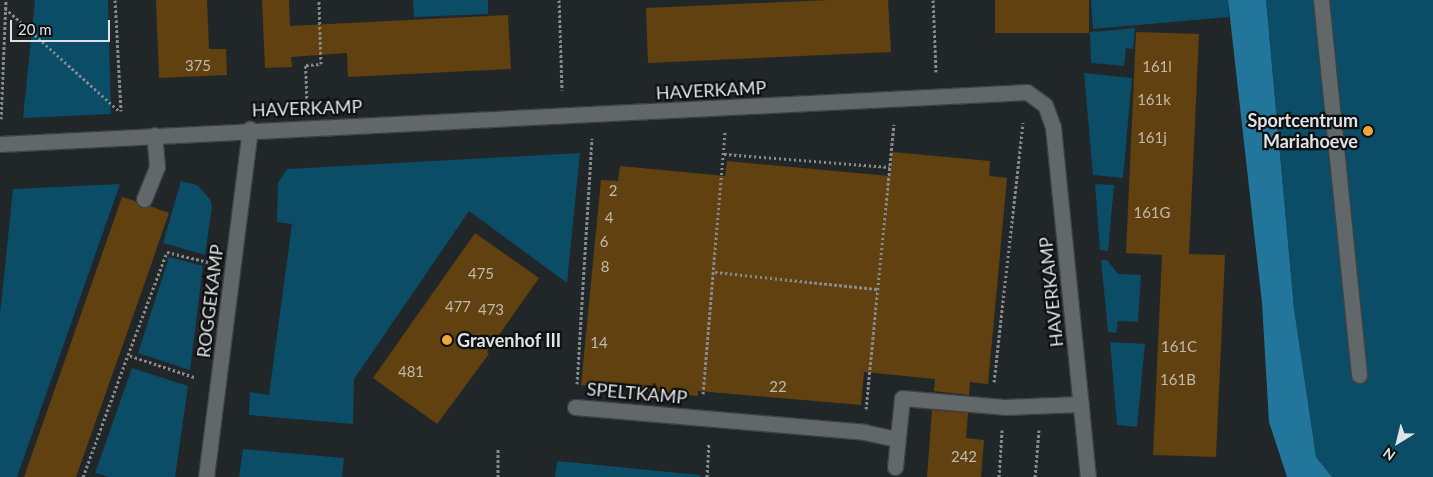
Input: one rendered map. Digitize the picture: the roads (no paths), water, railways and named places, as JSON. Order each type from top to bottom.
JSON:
[{"type":"street","points":[[1321,0],[1359,375]]},
{"type":"street","name":"HAVERKAMP","points":[[0,144],[250,129],[593,115],[1027,92],[1045,105],[1053,127],[1088,477]]},
{"type":"street","name":"ROGGEKAMP","points":[[206,477],[250,129]]},
{"type":"street","points":[[144,199],[157,168],[148,135]]},
{"type":"street","points":[[895,467],[902,398],[1004,407],[1081,404]]},
{"type":"street","name":"SPELTKAMP","points":[[575,407],[864,432],[897,438]]},
{"type":"place","name":"Sportcentrum Mariahoeve","points":[[1368,131]]},
{"type":"place","name":"Gravenhof III","points":[[447,340]]}]
